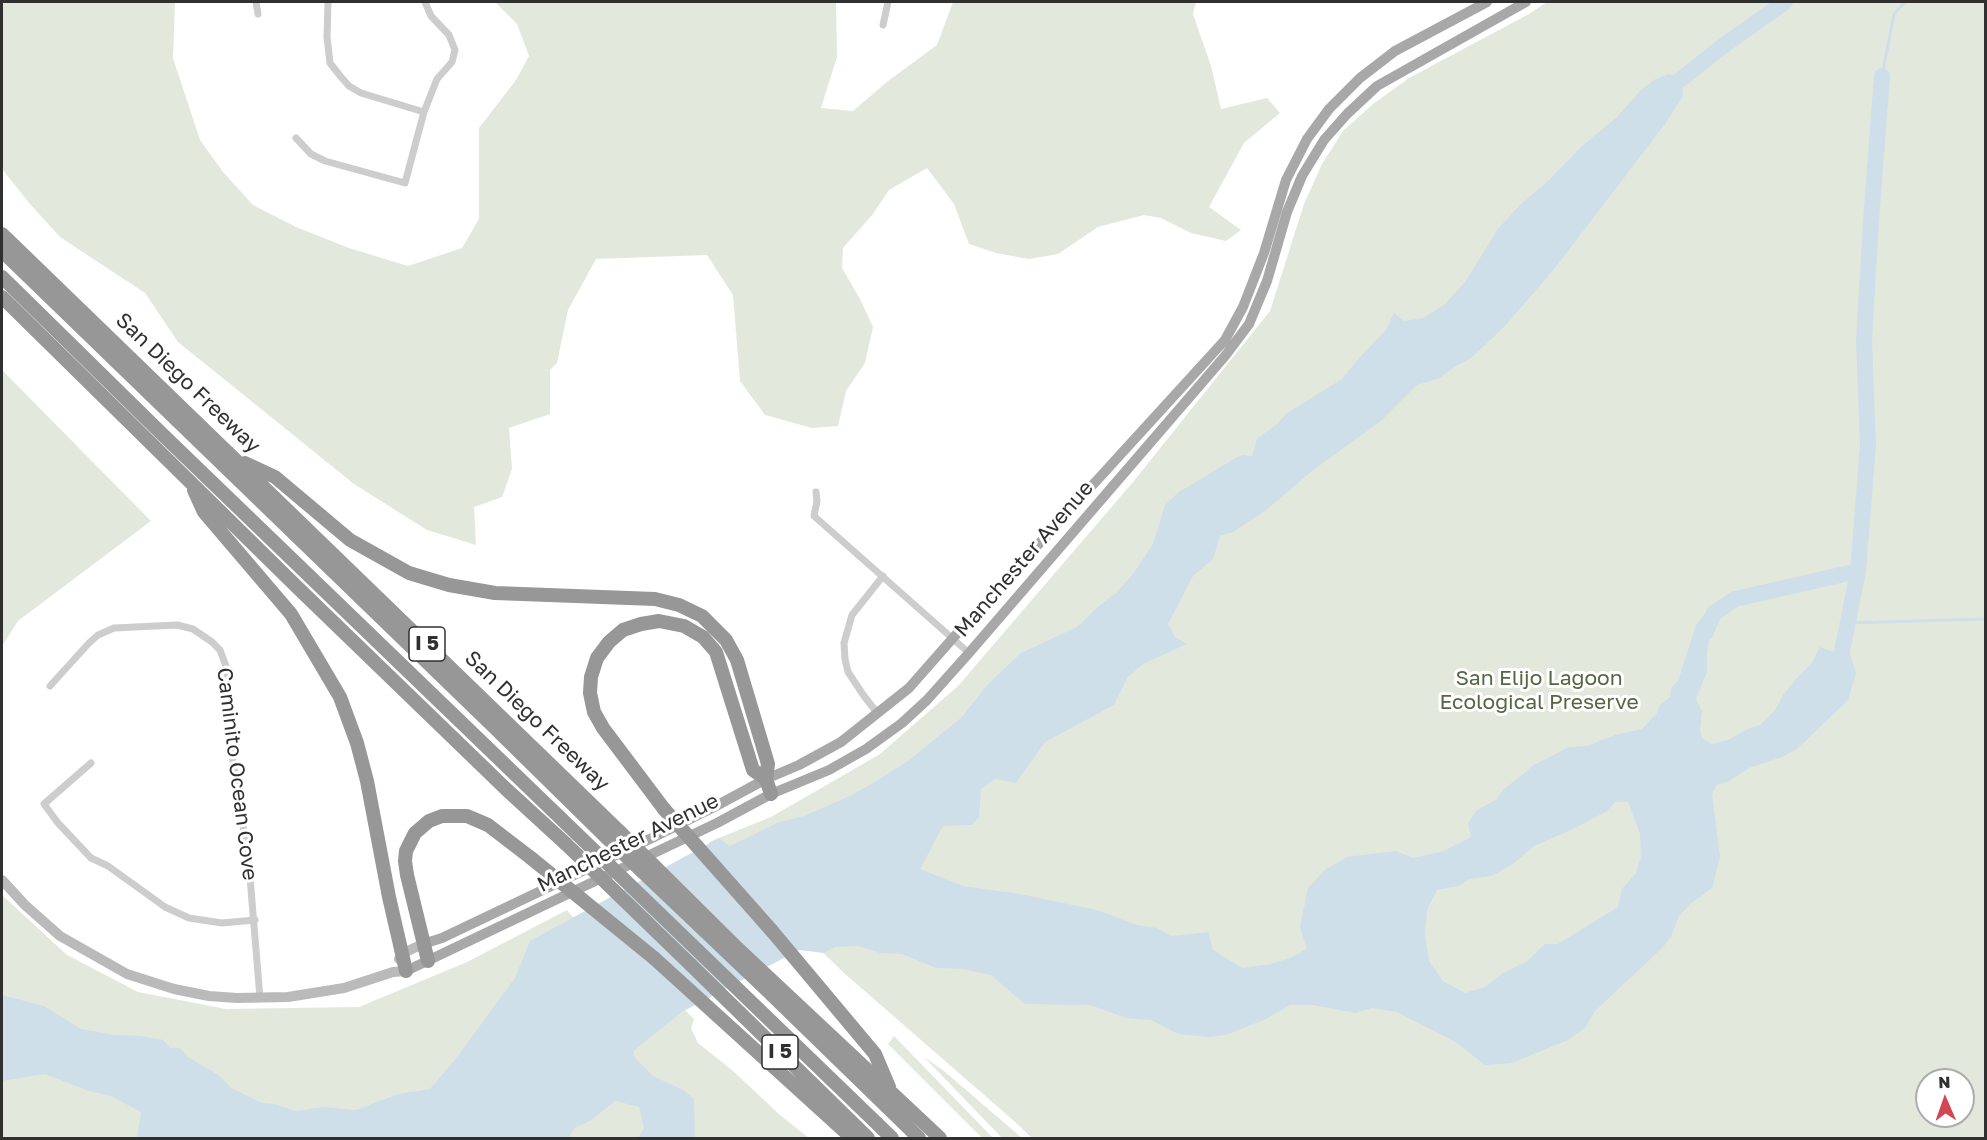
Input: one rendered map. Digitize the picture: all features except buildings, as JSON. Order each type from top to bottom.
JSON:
[{"type":"highway","name":"San Diego Freeway","points":[[2,234],[620,832],[733,944],[777,992],[940,1138]]},
{"type":"highway","points":[[2,250],[607,838],[777,992],[919,1138]]},
{"type":"highway","points":[[2,277],[892,1138]]},
{"type":"highway","name":"I 5","points":[[2,297],[868,1138]]},
{"type":"highway","points":[[234,457],[275,477],[350,540],[409,573],[449,585],[495,594],[655,598],[679,605],[702,616],[726,640],[737,660],[767,761],[765,779],[771,794]]},
{"type":"highway","points":[[189,480],[204,512],[291,614],[340,698],[357,743],[367,781],[401,954],[400,971]]},
{"type":"highway","points":[[765,779],[753,770],[716,652],[704,637],[684,626],[659,621],[623,630],[609,642],[597,658],[591,677],[590,693],[594,711],[603,728],[664,809],[810,975],[875,1054],[891,1092]]},
{"type":"highway","points":[[428,961],[405,861],[406,851],[415,833],[429,821],[452,815],[473,818],[488,825],[531,858],[654,958],[852,1138]]},
{"type":"main road","name":"Manchester Avenue","points":[[401,954],[442,938],[656,836],[765,779],[799,765],[841,742],[909,688],[1224,340],[1243,307],[1286,180],[1307,138],[1329,108],[1360,78],[1395,51],[1487,2]]},
{"type":"main road","name":"Manchester Avenue","points":[[2,880],[25,905],[60,936],[127,974],[174,989],[209,996],[288,997],[344,988],[428,961],[717,823],[771,794],[829,770],[866,749],[902,723],[927,700],[1225,356],[1249,324],[1267,281],[1287,212],[1302,176],[1324,140],[1377,86],[1526,2]]},
{"type":"street","points":[[256,2],[258,14]]},
{"type":"street","points":[[328,2],[327,37],[330,63],[341,77],[349,86],[361,93],[424,112]]},
{"type":"street","points":[[296,138],[311,154],[325,161],[405,183],[424,112],[437,79],[452,62],[455,50],[449,35],[431,16],[425,2]]},
{"type":"street","points":[[883,25],[888,2]]},
{"type":"street","points":[[816,492],[814,516],[969,653]]},
{"type":"street","points":[[878,714],[848,672],[844,643],[852,615],[883,576]]},
{"type":"street","name":"Caminito Ocean Cove","points":[[50,686],[89,643],[98,635],[114,628],[177,625],[193,629],[220,650],[227,669],[230,742],[249,863],[260,998]]},
{"type":"street","points":[[91,763],[44,804],[58,823],[92,858],[108,866],[165,908],[189,918],[222,923],[255,920]]},
{"type":"green space","points":[[2,2],[175,2],[173,58],[200,140],[223,172],[253,205],[296,227],[349,248],[408,266],[462,248],[479,219],[479,128],[516,80],[529,56],[517,24],[495,2],[836,2],[837,57],[821,108],[853,111],[888,81],[937,45],[953,2],[1196,2],[1193,14],[1211,66],[1221,109],[1267,98],[1280,113],[1244,143],[1209,207],[1241,230],[1226,241],[1191,233],[1161,218],[1144,215],[1098,227],[1058,254],[1029,259],[996,253],[969,244],[954,204],[927,168],[889,190],[873,214],[843,248],[842,268],[873,327],[865,363],[846,391],[838,426],[812,428],[765,415],[740,381],[733,295],[707,255],[596,259],[568,310],[557,363],[550,370],[550,414],[509,428],[512,469],[502,497],[474,507],[476,545],[427,530],[354,484],[178,342],[145,293],[60,237],[30,204],[2,169]]},
{"type":"green space","name":"San Elijo Lagoon Ecological Preserve","points":[[1547,2],[1985,2],[1985,1138],[1032,1138],[844,973],[709,842],[771,817],[880,754],[958,686],[1133,482],[1270,311],[1304,204],[1322,164],[1343,131],[1373,104],[1409,78],[1529,14]]},
{"type":"green space","points":[[2,370],[151,521],[18,621],[2,646]]},
{"type":"green space","points":[[2,895],[67,955],[138,992],[226,1009],[359,1007],[467,962],[567,910],[663,1026],[685,1010],[694,1019],[691,1028],[698,1043],[809,1138],[2,1138]]},
{"type":"green space","points":[[894,1036],[993,1138],[982,1138],[888,1044]]},
{"type":"green space","points":[[924,1057],[944,1071],[1022,1138],[1002,1138]]},
{"type":"shaded area","points":[[1668,74],[1682,77],[1683,96],[1665,124],[1555,268],[1505,326],[1471,358],[1440,378],[1417,385],[1381,421],[1312,471],[1265,511],[1233,532],[1220,536],[1213,559],[1193,576],[1168,624],[1175,637],[1187,644],[1143,664],[1128,677],[1114,705],[1045,742],[1016,783],[995,779],[981,789],[979,817],[972,825],[943,826],[920,869],[963,886],[1020,894],[1097,910],[1137,925],[1157,928],[1172,936],[1208,932],[1213,950],[1242,968],[1271,964],[1307,949],[1300,927],[1308,888],[1326,869],[1347,857],[1396,851],[1413,858],[1444,851],[1471,837],[1468,823],[1477,810],[1496,800],[1503,790],[1534,765],[1569,747],[1587,746],[1615,735],[1642,729],[1657,713],[1660,705],[1670,697],[1671,688],[1678,681],[1696,625],[1707,611],[1714,613],[1714,622],[1710,630],[1707,672],[1696,699],[1702,711],[1700,731],[1702,738],[1712,744],[1728,740],[1760,725],[1775,710],[1783,695],[1811,664],[1820,647],[1837,653],[1841,637],[1844,635],[1856,673],[1848,700],[1797,749],[1782,757],[1749,768],[1729,781],[1717,785],[1712,794],[1720,857],[1712,888],[1690,904],[1679,916],[1671,937],[1662,948],[1595,1011],[1585,1028],[1568,1040],[1512,1063],[1485,1065],[1457,1043],[1397,1012],[1372,1008],[1355,1013],[1313,1005],[1290,1005],[1266,1019],[1226,1035],[1209,1037],[1178,1034],[1151,1020],[1126,1018],[1090,1005],[1025,1004],[991,975],[963,969],[936,968],[902,954],[880,953],[858,946],[835,947],[824,953],[799,950],[682,1012],[633,1051],[635,1058],[653,1076],[683,1090],[694,1099],[695,1138],[638,1138],[644,1128],[639,1107],[615,1101],[590,1121],[576,1127],[568,1138],[137,1138],[141,1112],[111,1096],[89,1091],[45,1074],[2,1081],[2,995],[44,1006],[81,1029],[163,1040],[170,1048],[180,1048],[188,1057],[220,1076],[231,1088],[262,1103],[275,1104],[295,1111],[324,1107],[356,1110],[398,1094],[430,1089],[454,1061],[515,978],[530,941],[719,838],[730,846],[779,822],[804,816],[850,796],[875,782],[908,761],[961,718],[989,683],[1021,653],[1077,627],[1116,593],[1133,574],[1153,544],[1165,505],[1179,492],[1234,459],[1242,455],[1252,456],[1257,439],[1286,414],[1342,379],[1386,330],[1394,313],[1404,321],[1424,318],[1445,304],[1465,282],[1498,229],[1520,205],[1548,181],[1582,146],[1617,117],[1641,90],[1654,80]],"holes":[[[1615,802],[1628,802],[1640,834],[1641,856],[1636,873],[1622,889],[1618,907],[1558,944],[1545,944],[1526,962],[1503,973],[1485,987],[1465,993],[1443,981],[1429,961],[1425,935],[1427,910],[1437,890],[1458,886],[1470,879],[1492,876],[1513,864],[1534,846],[1607,811]]]},
{"type":"waterway","points":[[1666,91],[1723,46],[1785,2]]},
{"type":"waterway","points":[[1882,76],[1894,14],[1905,2]]},
{"type":"waterway","points":[[1841,657],[1858,571],[1868,445],[1864,341],[1882,76]]},
{"type":"waterway","points":[[1706,632],[1714,613],[1735,599],[1858,571]]},
{"type":"waterway","points":[[1847,623],[1986,619]]}]
